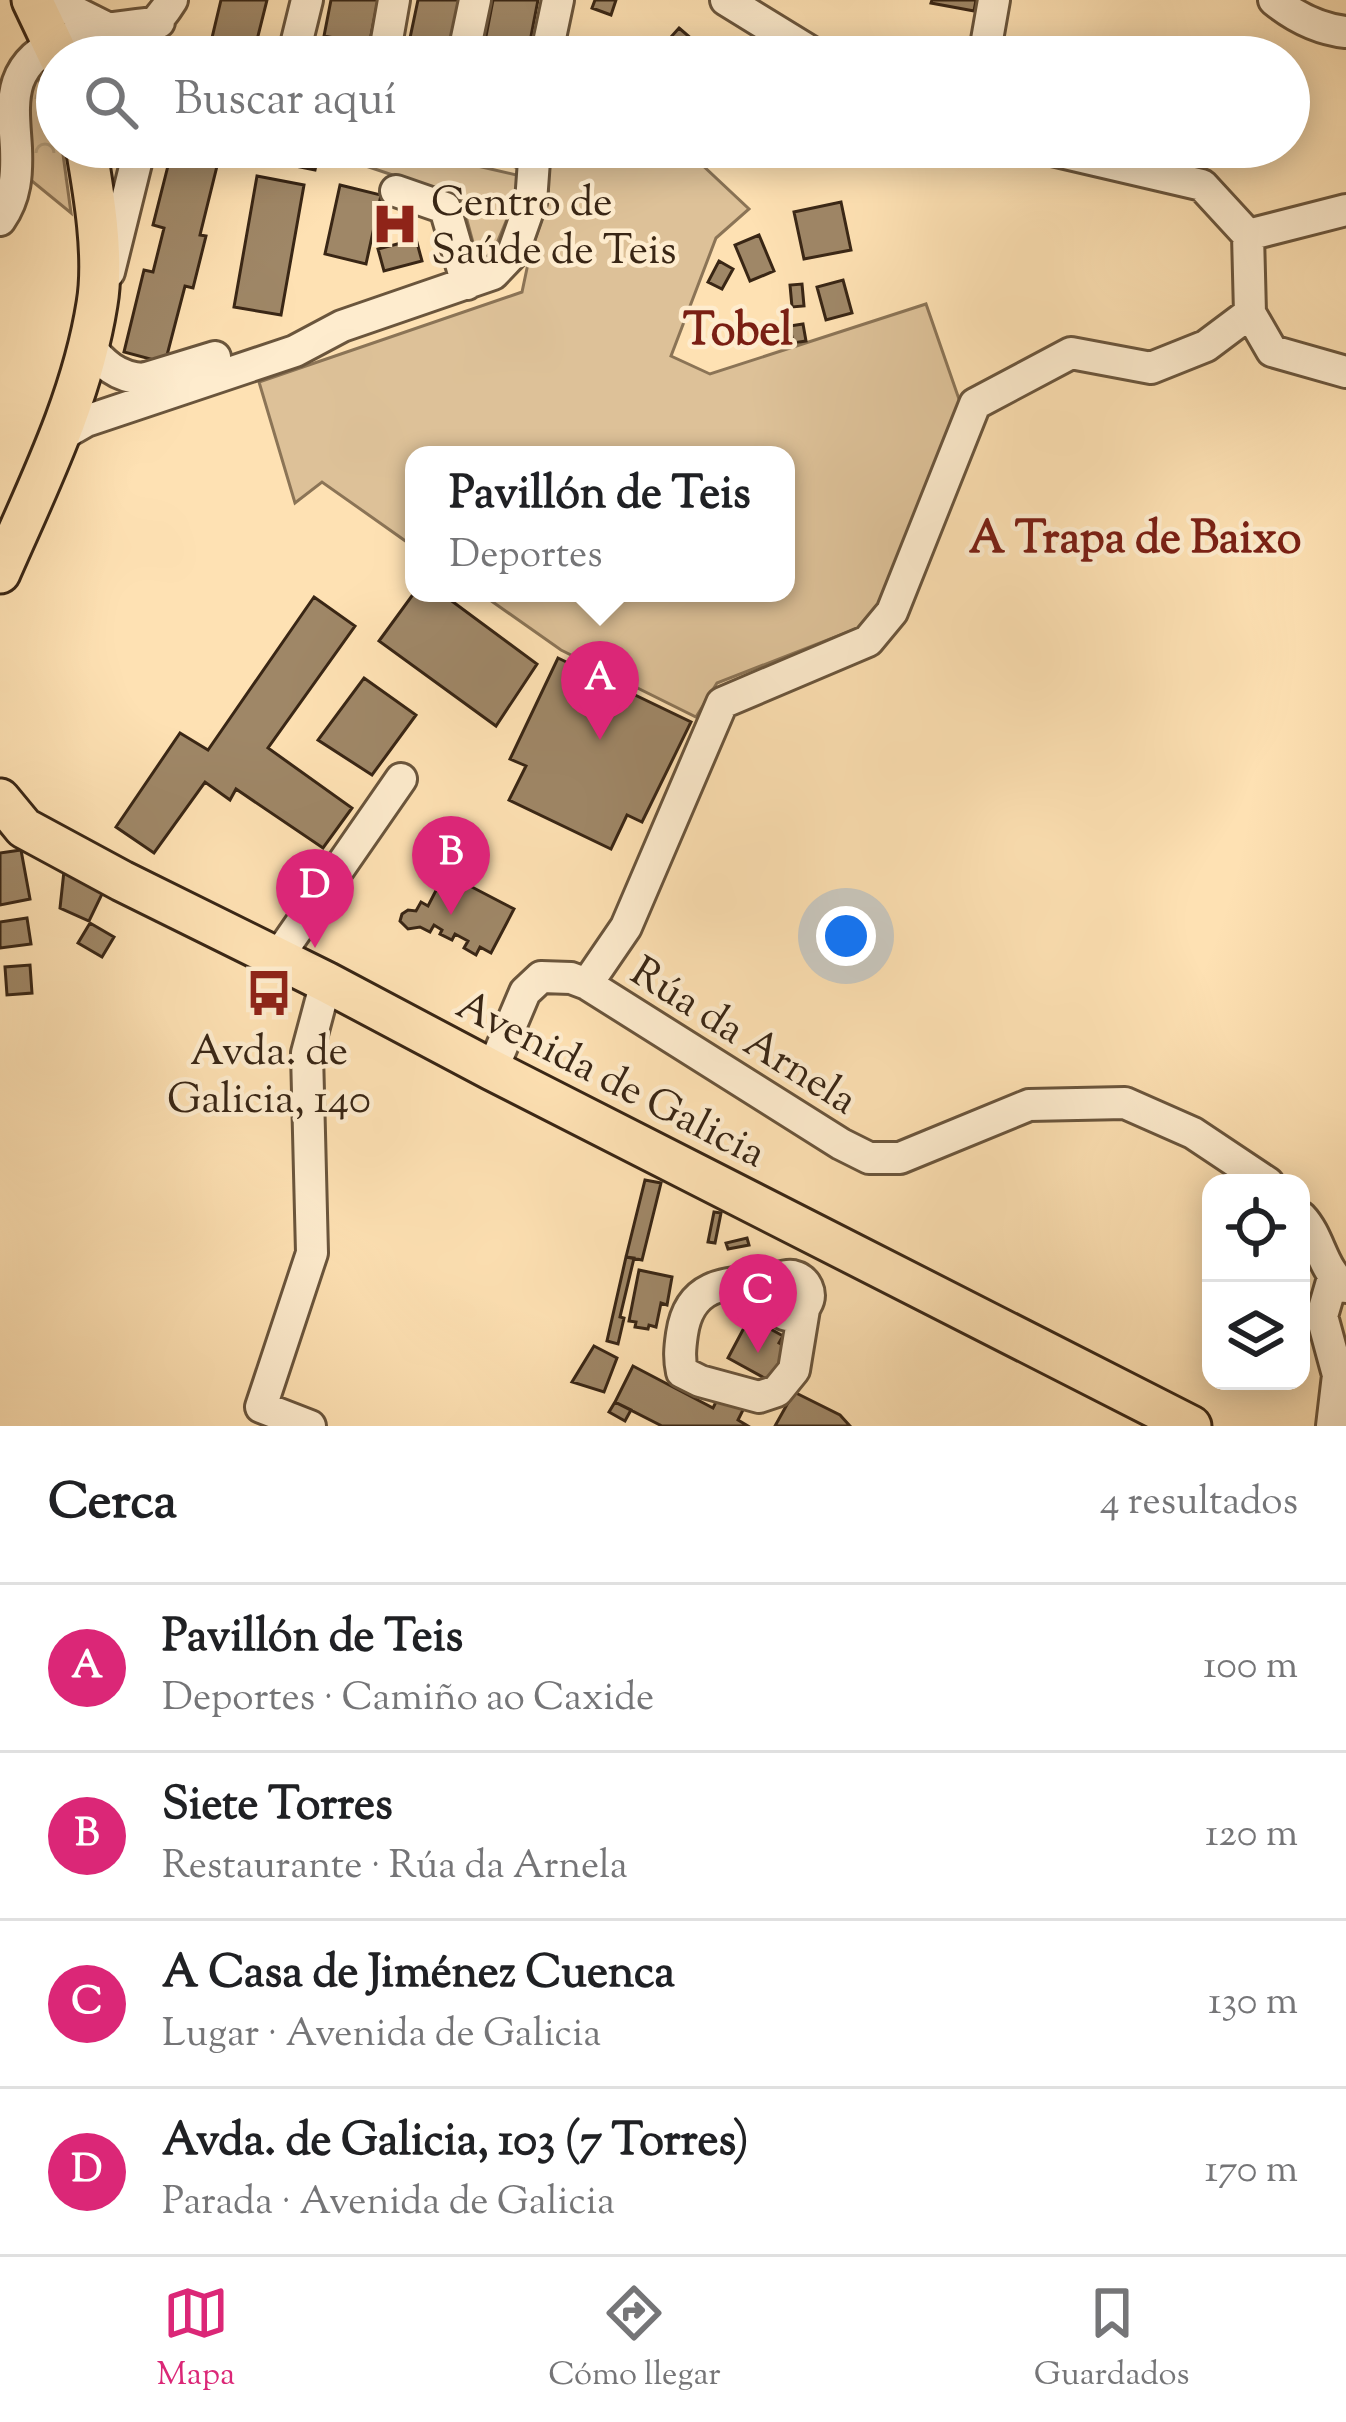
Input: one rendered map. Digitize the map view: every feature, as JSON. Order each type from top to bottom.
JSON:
[{"type":"main road","points":[[32,0],[49,36]]},
{"type":"main road","points":[[0,573],[60,436],[98,300],[97,211],[90,168]]},
{"type":"main road","name":"Avenida de Galicia","points":[[0,799],[24,827],[122,881],[1191,1426]]},
{"type":"street","points":[[57,0],[102,36]]},
{"type":"street","points":[[298,36],[307,0]]},
{"type":"street","points":[[388,36],[394,0]]},
{"type":"street","points":[[467,36],[475,0]]},
{"type":"street","points":[[550,36],[558,0]]},
{"type":"street","points":[[726,0],[785,36]]},
{"type":"street","points":[[988,36],[994,0]]},
{"type":"street","points":[[1274,0],[1314,24],[1346,32]]},
{"type":"street","points":[[142,36],[165,11]]},
{"type":"street","points":[[0,220],[17,182],[14,105],[19,79],[36,60]]},
{"type":"street","points":[[98,300],[110,271],[135,168]]},
{"type":"street","points":[[60,436],[86,421],[295,351],[342,326],[493,274],[513,253],[531,202],[533,168]]},
{"type":"street","points":[[1129,168],[1202,185],[1248,235],[1250,313],[1272,351],[1346,372]]},
{"type":"street","points":[[396,191],[446,208],[467,284]]},
{"type":"street","points":[[1248,235],[1346,210]]},
{"type":"street","points":[[587,984],[626,927],[722,703],[868,641],[892,611],[975,404],[1071,352],[1151,368],[1206,346],[1250,313]]},
{"type":"street","points":[[87,344],[116,372],[143,379],[290,334],[342,326]]},
{"type":"street","points":[[277,958],[401,779]]},
{"type":"street","name":"Rúa da Arnela","points":[[492,1070],[525,992],[541,977],[572,978],[869,1158],[900,1158],[1029,1105],[1125,1103],[1193,1133],[1254,1174]]},
{"type":"street","points":[[310,1426],[261,1408],[312,1253],[308,1053],[326,982]]},
{"type":"street","points":[[1310,1226],[1339,1282],[1322,1316],[1338,1375],[1332,1426]]},
{"type":"street","points":[[787,1279],[731,1282],[697,1297],[685,1314],[679,1356],[682,1372],[759,1397],[777,1391],[794,1370],[804,1309],[793,1315],[781,1313],[772,1304],[770,1292],[787,1279],[820,1238]]},
{"type":"green space","points":[[36,76],[36,168],[65,168],[71,213],[27,177],[20,107]]},
{"type":"green space","points":[[372,168],[486,168],[521,176],[497,243],[475,250],[461,198]]},
{"type":"green space","points":[[549,168],[705,168],[749,209],[716,238],[671,356],[710,374],[926,304],[960,402],[883,602],[861,627],[717,683],[696,717],[561,650],[493,602],[795,602],[795,446],[405,446],[405,541],[322,482],[295,503],[259,382],[522,292],[548,202]]},
{"type":"building","points":[[221,0],[267,0],[258,36],[212,36]]},
{"type":"building","points":[[331,0],[378,0],[371,36],[324,36]]},
{"type":"building","points":[[418,0],[462,0],[454,36],[410,36]]},
{"type":"building","points":[[493,0],[538,0],[531,36],[486,36]]},
{"type":"building","points":[[595,0],[616,0],[611,15],[592,8]]},
{"type":"building","points":[[932,0],[976,0],[974,11]]},
{"type":"building","points":[[167,168],[217,168],[193,288],[185,286],[165,363],[124,352],[144,270],[153,272],[164,228],[153,225]]},
{"type":"building","points":[[257,176],[304,185],[281,315],[234,307]]},
{"type":"building","points":[[340,185],[381,195],[366,264],[325,254]]},
{"type":"building","points":[[841,202],[851,250],[804,259],[794,212]]},
{"type":"building","points":[[759,235],[774,271],[750,281],[735,245]]},
{"type":"building","points":[[416,239],[422,261],[384,271],[378,249]]},
{"type":"building","points":[[719,261],[733,269],[722,289],[708,282]]},
{"type":"building","points":[[843,280],[852,313],[826,320],[817,287]]},
{"type":"building","points":[[802,284],[804,306],[792,307],[790,285]]},
{"type":"building","points":[[803,324],[806,341],[793,343],[790,326]]},
{"type":"building","points":[[314,597],[355,626],[268,748],[352,808],[323,848],[236,789],[230,800],[205,782],[154,853],[116,827],[180,733],[208,750]]},
{"type":"building","points":[[407,602],[453,602],[537,664],[496,726],[379,641]]},
{"type":"building","points":[[558,658],[691,722],[642,822],[627,815],[611,849],[509,800],[526,766],[510,759]]},
{"type":"building","points":[[364,678],[416,715],[372,775],[318,740]]},
{"type":"building","points":[[21,850],[30,899],[0,905],[0,853]]},
{"type":"building","points":[[64,871],[103,892],[89,921],[60,908]]},
{"type":"building","points":[[445,873],[514,909],[491,953],[480,947],[476,955],[464,948],[468,941],[455,934],[452,940],[434,925],[430,932],[420,927],[408,929],[400,921],[402,914],[416,911],[421,902],[428,906]]},
{"type":"building","points":[[27,918],[31,944],[0,948],[0,922]]},
{"type":"building","points":[[90,923],[114,937],[102,957],[78,943]]},
{"type":"building","points":[[30,965],[32,993],[7,995],[5,967]]},
{"type":"building","points":[[645,1180],[661,1183],[642,1260],[626,1257]]},
{"type":"building","points":[[714,1212],[721,1213],[715,1243],[708,1242]]},
{"type":"building","points":[[747,1238],[749,1245],[728,1249],[726,1243]]},
{"type":"building","points":[[626,1257],[634,1258],[618,1344],[607,1341]]},
{"type":"building","points":[[639,1270],[672,1277],[667,1305],[661,1303],[656,1327],[649,1325],[648,1329],[629,1321]]},
{"type":"building","points":[[758,1322],[783,1336],[779,1343],[788,1348],[770,1381],[728,1358],[746,1324],[755,1329]]},
{"type":"building","points":[[594,1346],[617,1358],[604,1392],[572,1382]]},
{"type":"building","points":[[633,1366],[713,1408],[720,1394],[745,1406],[738,1420],[748,1426],[662,1426],[615,1402]]},
{"type":"building","points":[[794,1392],[840,1415],[850,1426],[775,1426]]},
{"type":"building","points":[[615,1402],[631,1410],[625,1421],[609,1412]]},
{"type":"place","name":"Centro de Saúde de Teis","points":[[395,224]]},
{"type":"place","name":"Pavillón de Teis","points":[[600,740]]},
{"type":"place","name":"Siete Torres","points":[[451,915]]},
{"type":"place","name":"Avda. de Galicia, 103 (7 Torres)","points":[[315,948]]},
{"type":"place","name":"Avda. de Galicia, 140","points":[[269,993]]},
{"type":"place","name":"A Casa de Jiménez Cuenca","points":[[758,1353]]},
{"type":"district","name":"Tobel","points":[[738,328]]},
{"type":"district","name":"A Trapa de Baixo","points":[[1135,536]]}]
